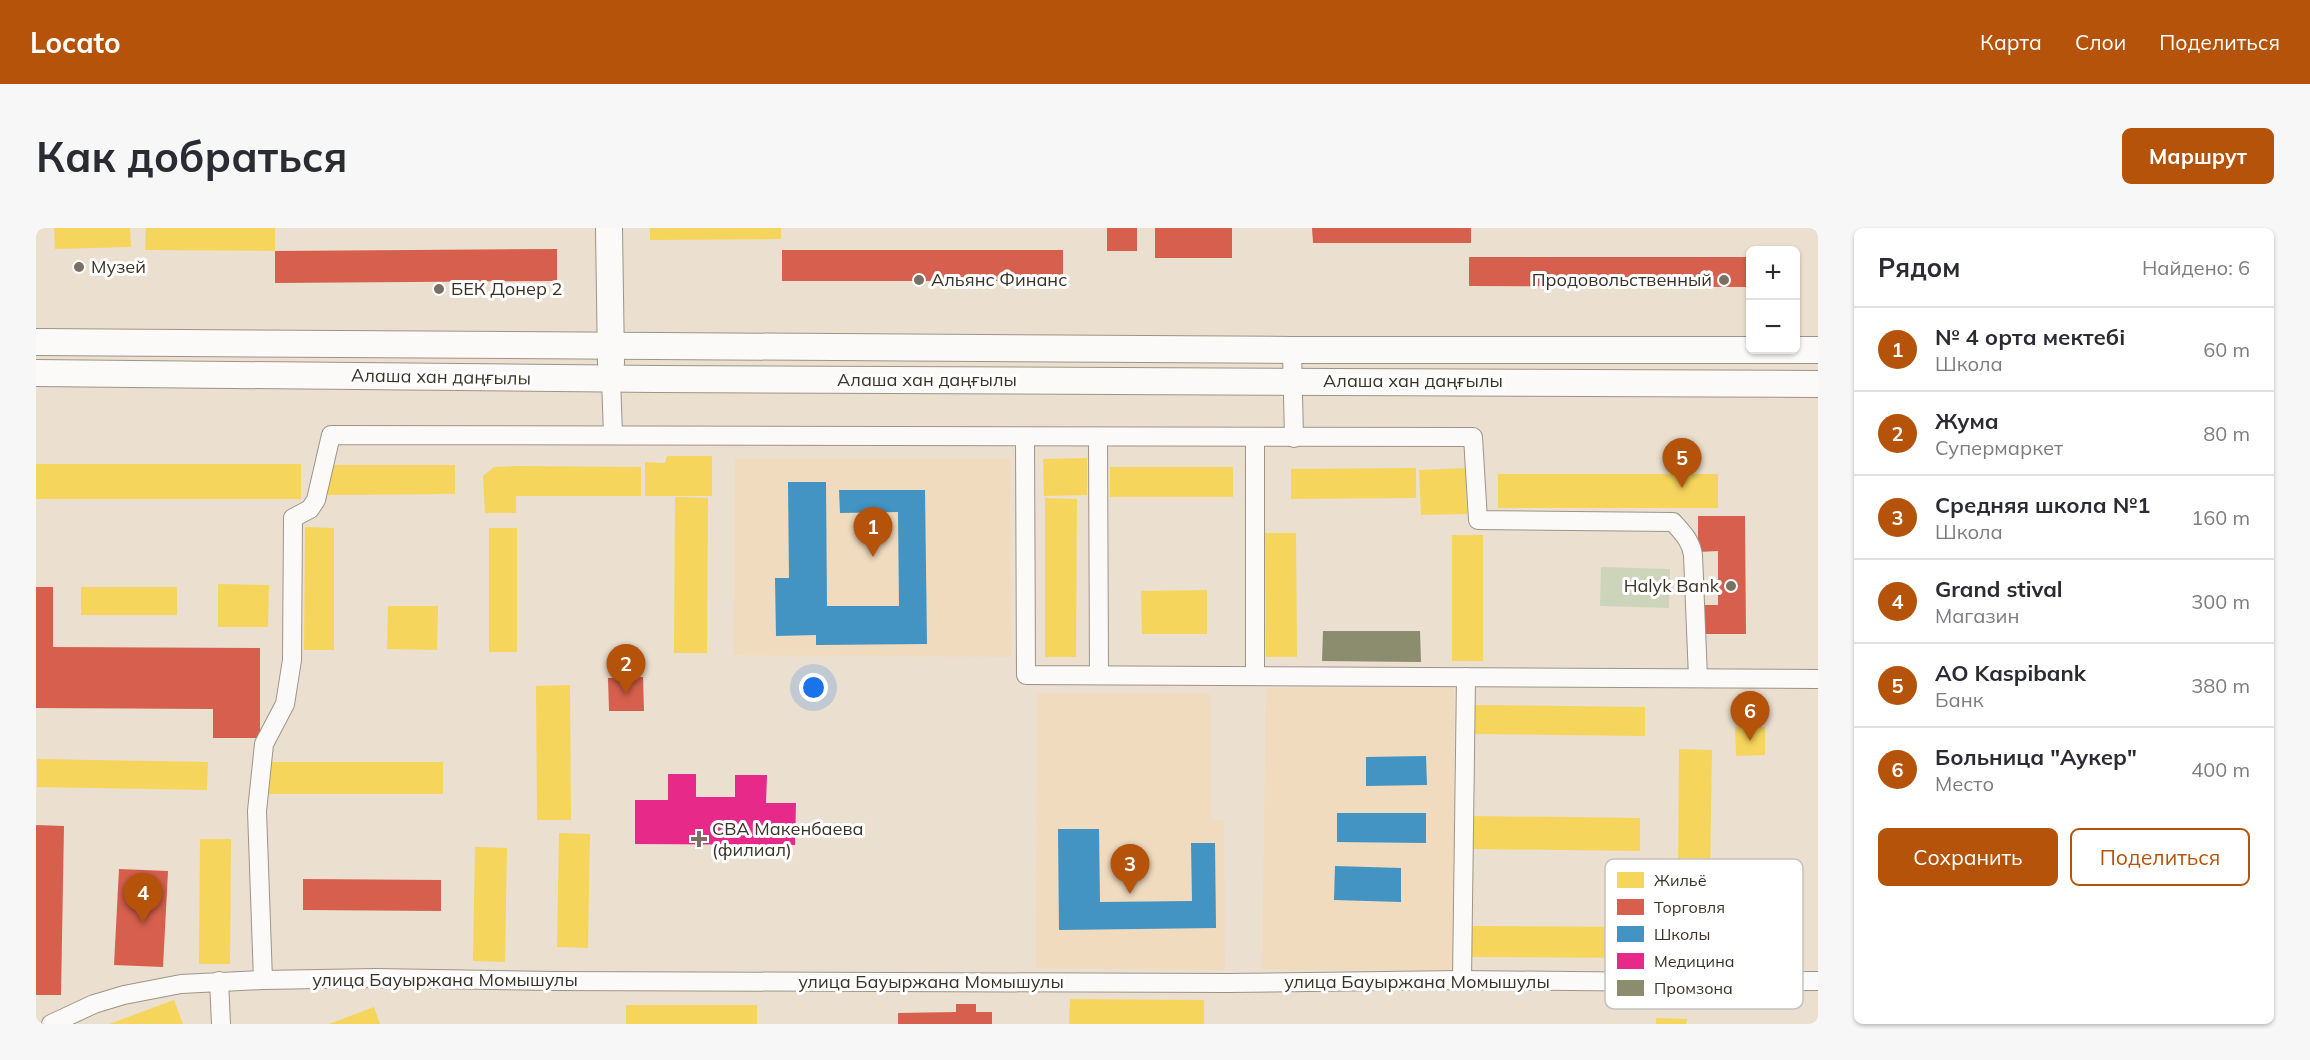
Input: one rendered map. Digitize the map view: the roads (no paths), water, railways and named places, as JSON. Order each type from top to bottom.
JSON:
[{"type":"main road","points":[[609,228],[611,379]]},
{"type":"main road","name":"Алаша хан даңғылы","points":[[36,342],[611,347],[1818,350]]},
{"type":"main road","name":"Алаша хан даңғылы","points":[[36,373],[611,379],[1818,384]]},
{"type":"street","points":[[1292,350],[1294,438]]},
{"type":"street","points":[[611,379],[613,434]]},
{"type":"street","points":[[263,980],[256,812],[264,744],[285,704],[292,660],[293,518],[310,509],[316,500],[331,435],[1473,437],[1478,520],[1673,522],[1687,537],[1693,555],[1698,678]]},
{"type":"street","points":[[1025,437],[1026,675],[1818,679]]},
{"type":"street","points":[[1098,437],[1099,675]]},
{"type":"street","points":[[1255,676],[1256,438]]},
{"type":"street","points":[[1462,980],[1466,677]]},
{"type":"street","name":"улица Бауыржана Момышулы","points":[[51,1024],[94,1004],[124,995],[181,984],[219,981],[375,978],[551,981],[1218,983],[1462,980],[1605,981]]},
{"type":"street","points":[[219,981],[221,1024]]},
{"type":"street","name":"улица Бауыржана Момышулы","points":[[1803,981],[1818,981]]},
{"type":"place","name":"Музей","points":[[79,267]]},
{"type":"place","name":"Альянс Финанс","points":[[919,280]]},
{"type":"place","name":"Продовольственный","points":[[1724,280]]},
{"type":"place","name":"БЕК Донер 2","points":[[439,289]]},
{"type":"place","name":"AO Kaspibank","points":[[1682,488]]},
{"type":"place","name":"№ 4 орта мектебі","points":[[873,557]]},
{"type":"place","name":"Halyk Bank","points":[[1731,586]]},
{"type":"place","name":"Жума","points":[[626,694]]},
{"type":"place","name":"Больница \"Аукер\"","points":[[1750,741]]},
{"type":"place","name":"СВА Макенбаева (филиал)","points":[[699,839]]},
{"type":"place","name":"Средняя школа №1","points":[[1130,894]]},
{"type":"place","name":"Grand stival","points":[[143,923]]}]
